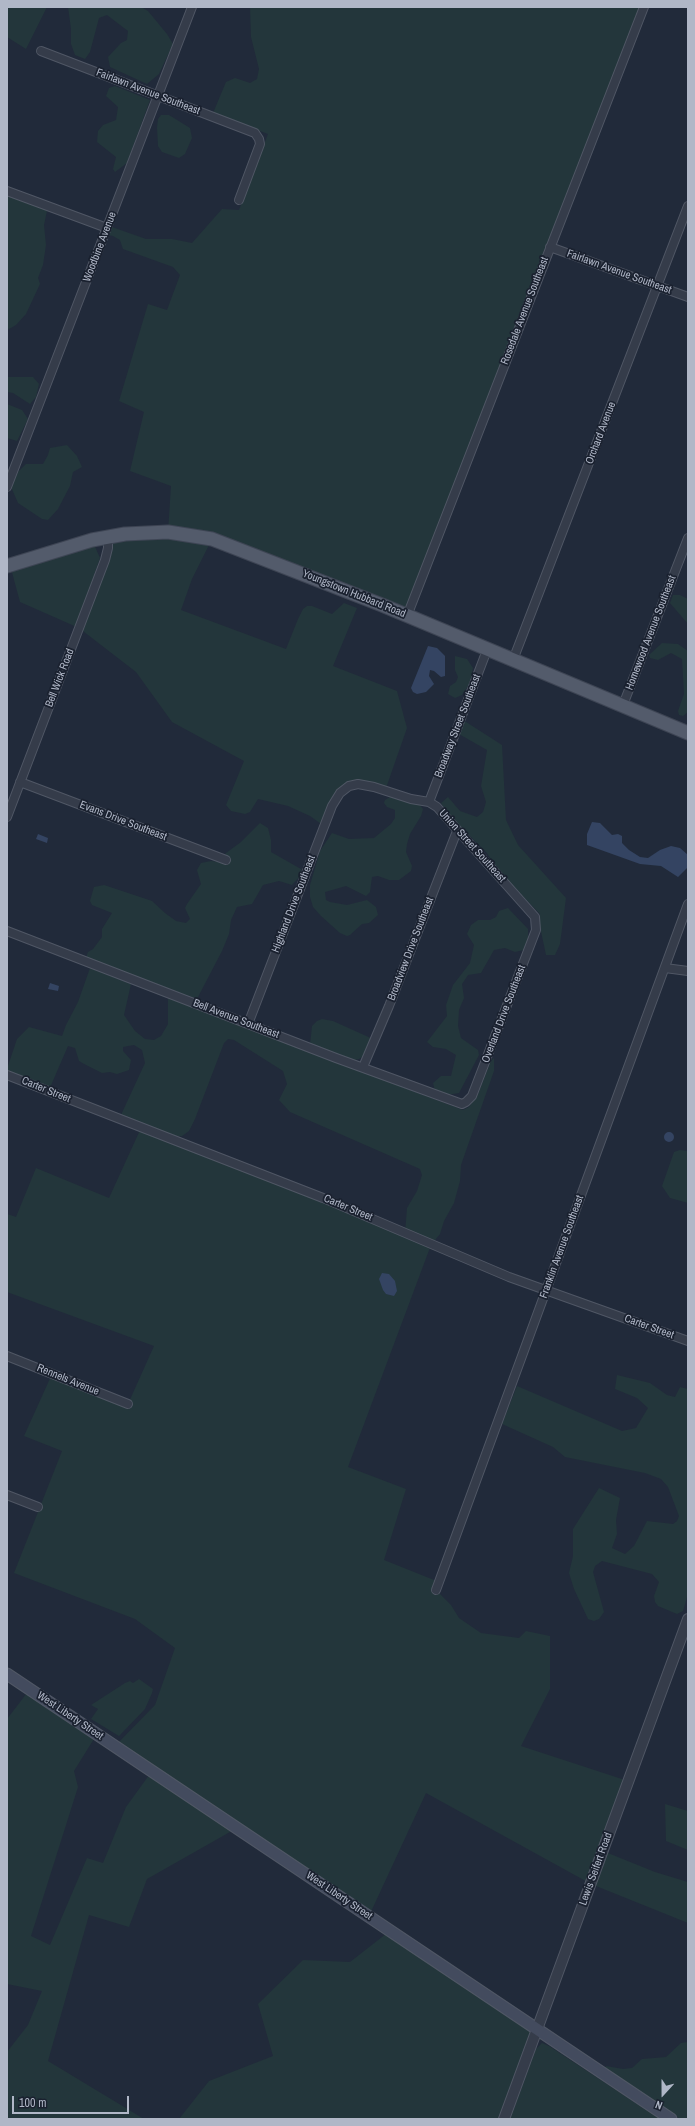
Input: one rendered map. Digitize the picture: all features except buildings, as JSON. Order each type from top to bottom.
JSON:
[{"type":"main road","name":"Youngstown Hubbard Road","points":[[7,566],[92,540],[155,532],[191,534],[212,539],[407,616],[688,733]]},
{"type":"main road","name":"West Liberty Street","points":[[7,1674],[671,2119]]},
{"type":"street","name":"Woodbine Avenue","points":[[7,487],[192,7]]},
{"type":"street","name":"Rosedale Avenue Southeast","points":[[407,616],[644,7]]},
{"type":"street","name":"Fairlawn Avenue Southeast","points":[[41,51],[255,133],[260,144],[240,200]]},
{"type":"street","points":[[7,191],[107,228]]},
{"type":"street","name":"Orchard Avenue","points":[[513,660],[688,206]]},
{"type":"street","name":"Fairlawn Avenue Southeast","points":[[550,247],[688,297]]},
{"type":"street","name":"Bell Wick Road","points":[[7,817],[105,560],[108,548],[108,538]]},
{"type":"street","name":"Homewood Avenue Southeast","points":[[623,706],[688,538]]},
{"type":"street","name":"Broadway Street Southeast","points":[[429,802],[487,650]]},
{"type":"street","name":"Evans Drive Southeast","points":[[20,782],[226,860]]},
{"type":"street","name":"Union Street Southeast","points":[[346,788],[353,785],[365,785],[411,799],[429,802],[437,807],[457,831],[532,911],[537,922]]},
{"type":"street","name":"Highland Drive Southeast","points":[[248,1024],[332,806],[340,793],[346,788]]},
{"type":"street","name":"Broadview Drive Southeast","points":[[363,1067],[389,1006],[457,831]]},
{"type":"street","name":"Franklin Avenue Southeast","points":[[436,1590],[688,904]]},
{"type":"street","name":"Overland Drive Southeast","points":[[466,1102],[472,1096],[536,930],[537,922]]},
{"type":"street","name":"Bell Avenue Southeast","points":[[7,931],[458,1103],[466,1102]]},
{"type":"street","points":[[665,968],[688,970]]},
{"type":"street","name":"Carter Street","points":[[7,1075],[323,1198],[469,1261],[688,1341]]},
{"type":"street","name":"Rennels Avenue","points":[[7,1356],[128,1404]]},
{"type":"street","points":[[7,1495],[38,1507]]},
{"type":"street","name":"Lewis Seifert Road","points":[[504,2119],[685,1634],[688,1619]]},
{"type":"green space","points":[[7,7],[47,7],[26,49],[7,37]]},
{"type":"green space","points":[[68,7],[141,7],[148,11],[167,34],[173,44],[159,74],[147,84],[110,67],[108,57],[121,43],[127,40],[128,31],[107,15],[99,18],[90,52],[85,59],[75,55],[71,44],[71,29]]},
{"type":"green space","points":[[250,7],[644,7],[407,616],[212,539],[192,579],[181,610],[286,649],[298,619],[303,609],[307,606],[312,606],[332,614],[344,603],[357,608],[333,666],[397,691],[407,728],[385,791],[374,787],[346,788],[324,826],[310,816],[288,806],[258,799],[250,812],[245,814],[231,811],[226,805],[244,761],[172,722],[136,672],[79,628],[20,602],[10,565],[92,540],[100,558],[94,575],[99,575],[108,543],[168,532],[171,486],[130,471],[144,412],[119,401],[148,304],[167,310],[180,275],[173,267],[123,249],[120,240],[108,235],[112,227],[146,239],[172,239],[192,243],[222,209],[239,210],[268,134],[213,113],[226,82],[235,78],[250,83],[257,79],[259,69],[251,37]]},
{"type":"green space","points":[[115,86],[150,100],[127,163],[115,172],[113,169],[116,157],[97,142],[98,131],[103,125],[116,120],[118,107],[106,96],[109,88]]},
{"type":"green space","points":[[161,115],[169,115],[190,128],[192,138],[185,154],[179,158],[162,152],[158,146],[157,128],[158,119]]},
{"type":"green space","points":[[7,193],[38,205],[47,211],[44,225],[46,245],[43,265],[38,278],[40,284],[26,314],[16,325],[9,329],[7,328]]},
{"type":"green space","points":[[7,377],[33,377],[39,384],[36,397],[30,404],[13,393],[7,392]]},
{"type":"green space","points":[[7,404],[22,410],[28,419],[17,441],[7,438]]},
{"type":"green space","points":[[67,445],[77,456],[82,467],[73,472],[70,486],[58,509],[48,520],[42,519],[18,503],[11,487],[18,472],[26,464],[43,464],[50,448]]},
{"type":"green space","points":[[673,595],[680,595],[688,599],[688,624],[670,603]]},
{"type":"green space","points":[[662,643],[678,644],[688,651],[688,712],[683,716],[679,715],[678,711],[684,694],[682,659],[671,653],[658,660],[650,658],[649,655]]},
{"type":"green space","points":[[455,656],[467,659],[473,668],[470,683],[462,695],[455,698],[448,694],[450,686],[456,682],[458,677],[455,670]]},
{"type":"green space","points":[[463,720],[502,745],[506,820],[518,845],[566,898],[560,944],[555,955],[546,955],[540,927],[540,914],[503,876],[486,852],[448,814],[441,803],[448,797],[460,811],[477,817],[483,812],[486,802],[481,786],[487,750],[459,734]]},
{"type":"green space","points":[[390,797],[419,804],[423,809],[421,816],[410,834],[407,844],[406,852],[412,866],[411,871],[399,880],[389,880],[378,876],[372,877],[370,892],[366,896],[346,886],[325,892],[326,900],[330,902],[347,905],[367,900],[376,907],[378,915],[369,923],[362,924],[347,936],[340,933],[313,907],[310,897],[310,885],[320,851],[332,833],[349,839],[374,838],[391,824],[395,818],[395,810],[387,807],[384,803],[385,800]]},
{"type":"green space","points":[[260,823],[268,828],[271,840],[271,852],[301,869],[301,875],[292,885],[279,881],[263,885],[252,904],[237,907],[231,920],[229,934],[222,951],[197,999],[86,958],[88,952],[93,949],[102,937],[102,929],[112,913],[92,905],[90,901],[94,887],[104,885],[152,901],[176,921],[186,923],[190,919],[185,908],[201,884],[197,870],[201,863],[211,861],[221,862],[226,853],[241,842]]},
{"type":"green space","points":[[508,908],[528,929],[528,949],[515,952],[505,948],[494,950],[481,973],[468,975],[462,984],[464,998],[459,1010],[458,1026],[461,1038],[478,1050],[479,1055],[459,1093],[447,1095],[435,1091],[433,1083],[441,1076],[451,1076],[456,1055],[446,1049],[433,1047],[427,1042],[447,1016],[446,1005],[453,985],[470,963],[474,945],[467,934],[471,925],[478,920],[490,920],[496,917],[499,911]]},
{"type":"green space","points":[[90,968],[131,984],[124,1015],[135,1031],[145,1039],[154,1040],[161,1036],[168,1024],[168,998],[463,1110],[469,1107],[478,1094],[491,1061],[494,1058],[494,1071],[461,1165],[460,1181],[454,1203],[444,1221],[440,1234],[431,1245],[348,1467],[406,1489],[384,1560],[439,1582],[436,1590],[451,1605],[459,1618],[481,1633],[519,1638],[526,1631],[550,1636],[550,1689],[521,1746],[628,1781],[603,1851],[655,1872],[688,1882],[688,1923],[591,1884],[426,1793],[369,1916],[237,1828],[147,1879],[129,1927],[89,1915],[48,2061],[144,2119],[7,2119],[7,2052],[28,2025],[42,1991],[7,1984],[7,1719],[30,1689],[97,1734],[74,1771],[78,1787],[31,1936],[50,1945],[87,1858],[103,1863],[126,1807],[152,1771],[115,1746],[155,1705],[175,1648],[135,1619],[14,1573],[62,1451],[24,1436],[52,1374],[128,1404],[154,1346],[7,1292],[7,1214],[16,1217],[36,1168],[109,1198],[141,1128],[405,1233],[407,1208],[417,1191],[422,1175],[420,1169],[290,1112],[279,1100],[287,1084],[283,1071],[234,1040],[228,1039],[224,1043],[195,1119],[189,1131],[182,1136],[172,1137],[120,1117],[145,1063],[142,1050],[134,1045],[123,1047],[123,1051],[131,1060],[129,1070],[117,1074],[110,1072],[102,1073],[79,1061],[75,1048],[68,1046],[49,1090],[12,1074],[7,1069],[17,1039],[29,1027],[62,1036],[78,1002]]},
{"type":"green space","points":[[322,1019],[333,1021],[373,1039],[366,1054],[359,1059],[354,1060],[310,1045],[312,1026],[317,1021]]},
{"type":"green space","points":[[680,1150],[688,1151],[688,1203],[670,1198],[662,1186],[674,1152]]},
{"type":"green space","points":[[617,1375],[650,1383],[667,1395],[675,1397],[680,1387],[688,1389],[688,1594],[683,1611],[677,1614],[658,1606],[655,1602],[654,1596],[659,1582],[652,1574],[602,1561],[595,1566],[593,1572],[604,1612],[599,1619],[594,1621],[588,1619],[574,1589],[569,1573],[573,1556],[573,1529],[599,1488],[620,1498],[616,1520],[617,1534],[612,1548],[625,1554],[634,1546],[647,1521],[673,1524],[677,1521],[679,1516],[668,1487],[661,1479],[645,1473],[565,1457],[553,1447],[502,1424],[517,1386],[622,1431],[636,1428],[648,1408],[637,1398],[615,1389]]},
{"type":"green space","points":[[139,1679],[153,1689],[152,1693],[145,1709],[119,1736],[91,1719],[98,1709],[91,1705],[125,1683],[130,1681],[133,1683]]},
{"type":"green space","points":[[665,1804],[688,1811],[688,1850],[666,1841]]},
{"type":"green space","points":[[391,1930],[537,2029],[504,2119],[179,2119],[209,2081],[273,2056],[258,2004],[303,1960],[350,1962]]},
{"type":"green space","points":[[688,2042],[688,2119],[680,2119],[605,2069],[606,2066],[623,2069],[632,2068],[642,2059],[666,2057],[681,2043]]},
{"type":"green space","points":[[542,2043],[549,2046],[660,2119],[510,2119],[536,2049]]},
{"type":"water","points":[[428,646],[437,648],[445,656],[445,676],[441,677],[434,671],[430,670],[429,676],[434,684],[426,692],[417,694],[413,692],[411,688]]},
{"type":"water","points":[[592,822],[600,823],[612,835],[618,834],[622,836],[622,843],[629,850],[640,857],[648,858],[660,850],[671,846],[680,848],[688,855],[688,867],[678,877],[661,866],[640,864],[587,845],[587,834]]},
{"type":"water","points":[[38,834],[48,838],[47,843],[36,839]]},
{"type":"water","points":[[50,983],[59,986],[58,991],[48,989]]},
{"type":"water","points":[[667,1132],[671,1132],[673,1133],[673,1141],[667,1142],[664,1139],[664,1135]]},
{"type":"water","points":[[382,1273],[389,1274],[395,1281],[397,1291],[394,1296],[386,1294],[383,1290],[379,1279]]}]
